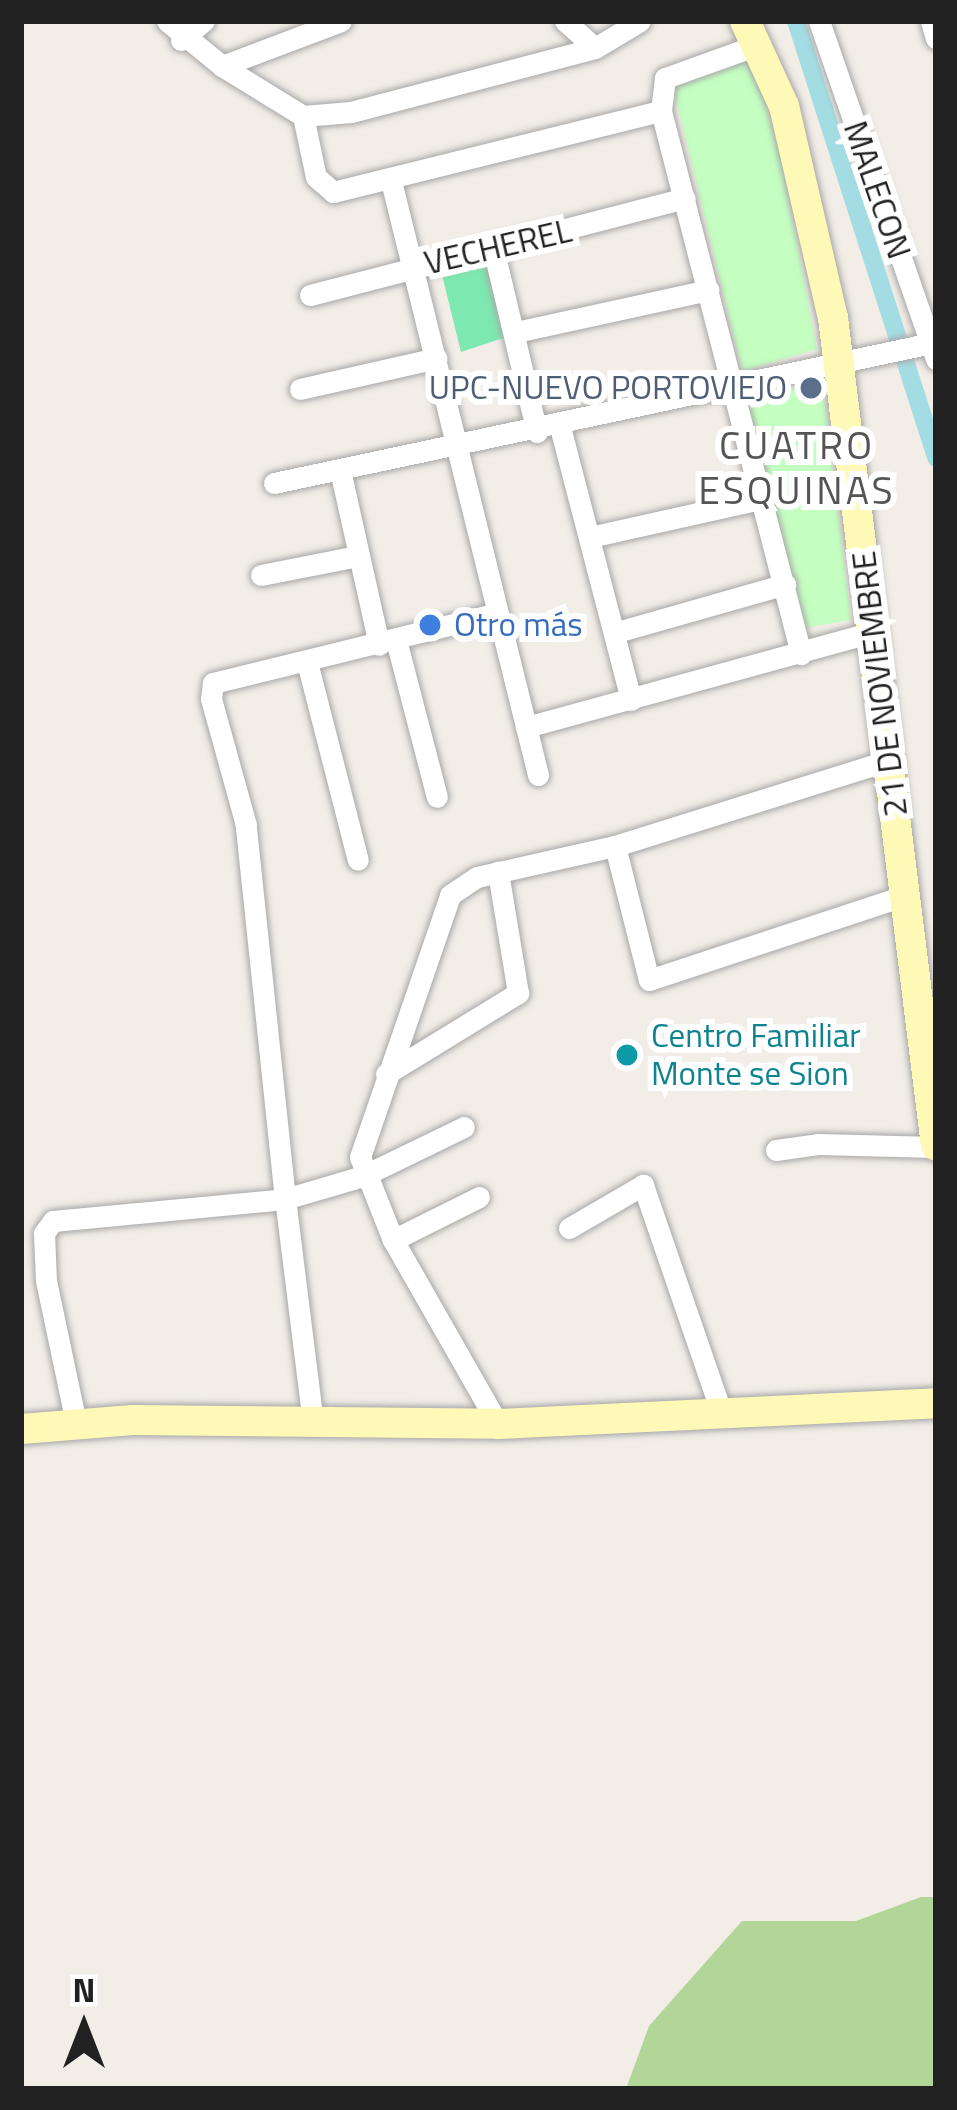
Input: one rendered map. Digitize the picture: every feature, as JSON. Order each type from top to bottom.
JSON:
[{"type":"street","points":[[167,21],[181,40],[303,116],[350,112],[595,48],[640,21]]},
{"type":"street","points":[[181,40],[204,21]]},
{"type":"street","points":[[223,66],[341,21]]},
{"type":"street","points":[[565,21],[595,48]]},
{"type":"street","name":"MALECON","points":[[819,21],[930,348]]},
{"type":"street","points":[[931,21],[936,38]]},
{"type":"street","points":[[752,33],[665,78],[662,111],[801,654]]},
{"type":"street","name":"21 DE NOVIEMBRE","points":[[752,33],[811,206],[842,367],[936,1147]]},
{"type":"street","points":[[303,116],[324,188],[391,181],[662,111]]},
{"type":"street","points":[[391,181],[538,775]]},
{"type":"street","name":"VECHEREL","points":[[310,295],[494,252],[685,198]]},
{"type":"street","points":[[494,252],[548,430],[590,537],[631,700]]},
{"type":"street","points":[[516,332],[708,290]]},
{"type":"street","points":[[274,483],[930,348]]},
{"type":"street","points":[[300,389],[437,358]]},
{"type":"street","points":[[340,470],[358,556],[437,797]]},
{"type":"street","points":[[590,537],[764,498]]},
{"type":"street","points":[[261,575],[358,556]]},
{"type":"street","points":[[617,632],[785,584]]},
{"type":"street","points":[[313,1424],[246,825],[211,699],[213,683],[498,613]]},
{"type":"street","points":[[526,727],[874,632]]},
{"type":"street","points":[[307,662],[358,860]]},
{"type":"street","points":[[498,1424],[393,1240],[363,1176],[365,1132],[450,895],[463,881],[616,846],[890,760]]},
{"type":"street","points":[[616,846],[649,980],[906,896]]},
{"type":"street","points":[[386,1075],[518,993],[498,872]]},
{"type":"street","points":[[76,1424],[46,1281],[44,1233],[53,1221],[285,1199],[363,1176],[464,1127]]},
{"type":"street","points":[[776,1150],[818,1144],[936,1147]]},
{"type":"street","points":[[568,1228],[643,1185],[722,1414]]},
{"type":"street","points":[[393,1240],[479,1197]]},
{"type":"street","points":[[21,1430],[76,1424],[498,1424],[936,1403]]},
{"type":"green space","points":[[753,58],[781,158],[817,349],[742,371],[672,83]]},
{"type":"green space","points":[[490,263],[515,334],[461,352],[442,275]]},
{"type":"green space","points":[[816,382],[823,385],[851,620],[803,628],[737,402]]},
{"type":"green space","points":[[921,1897],[936,1897],[936,2089],[626,2089],[649,2026],[742,1921],[856,1921]]},
{"type":"waterway","points":[[796,21],[936,458]]},
{"type":"place","name":"UPC-NUEVO PORTOVIEJO","points":[[811,388]]},
{"type":"place","name":"Otro más","points":[[430,625]]},
{"type":"place","name":"Centro Familiar Monte se Sion","points":[[627,1055]]},
{"type":"district","name":"CUATRO ESQUINAS","points":[[797,468]]}]
